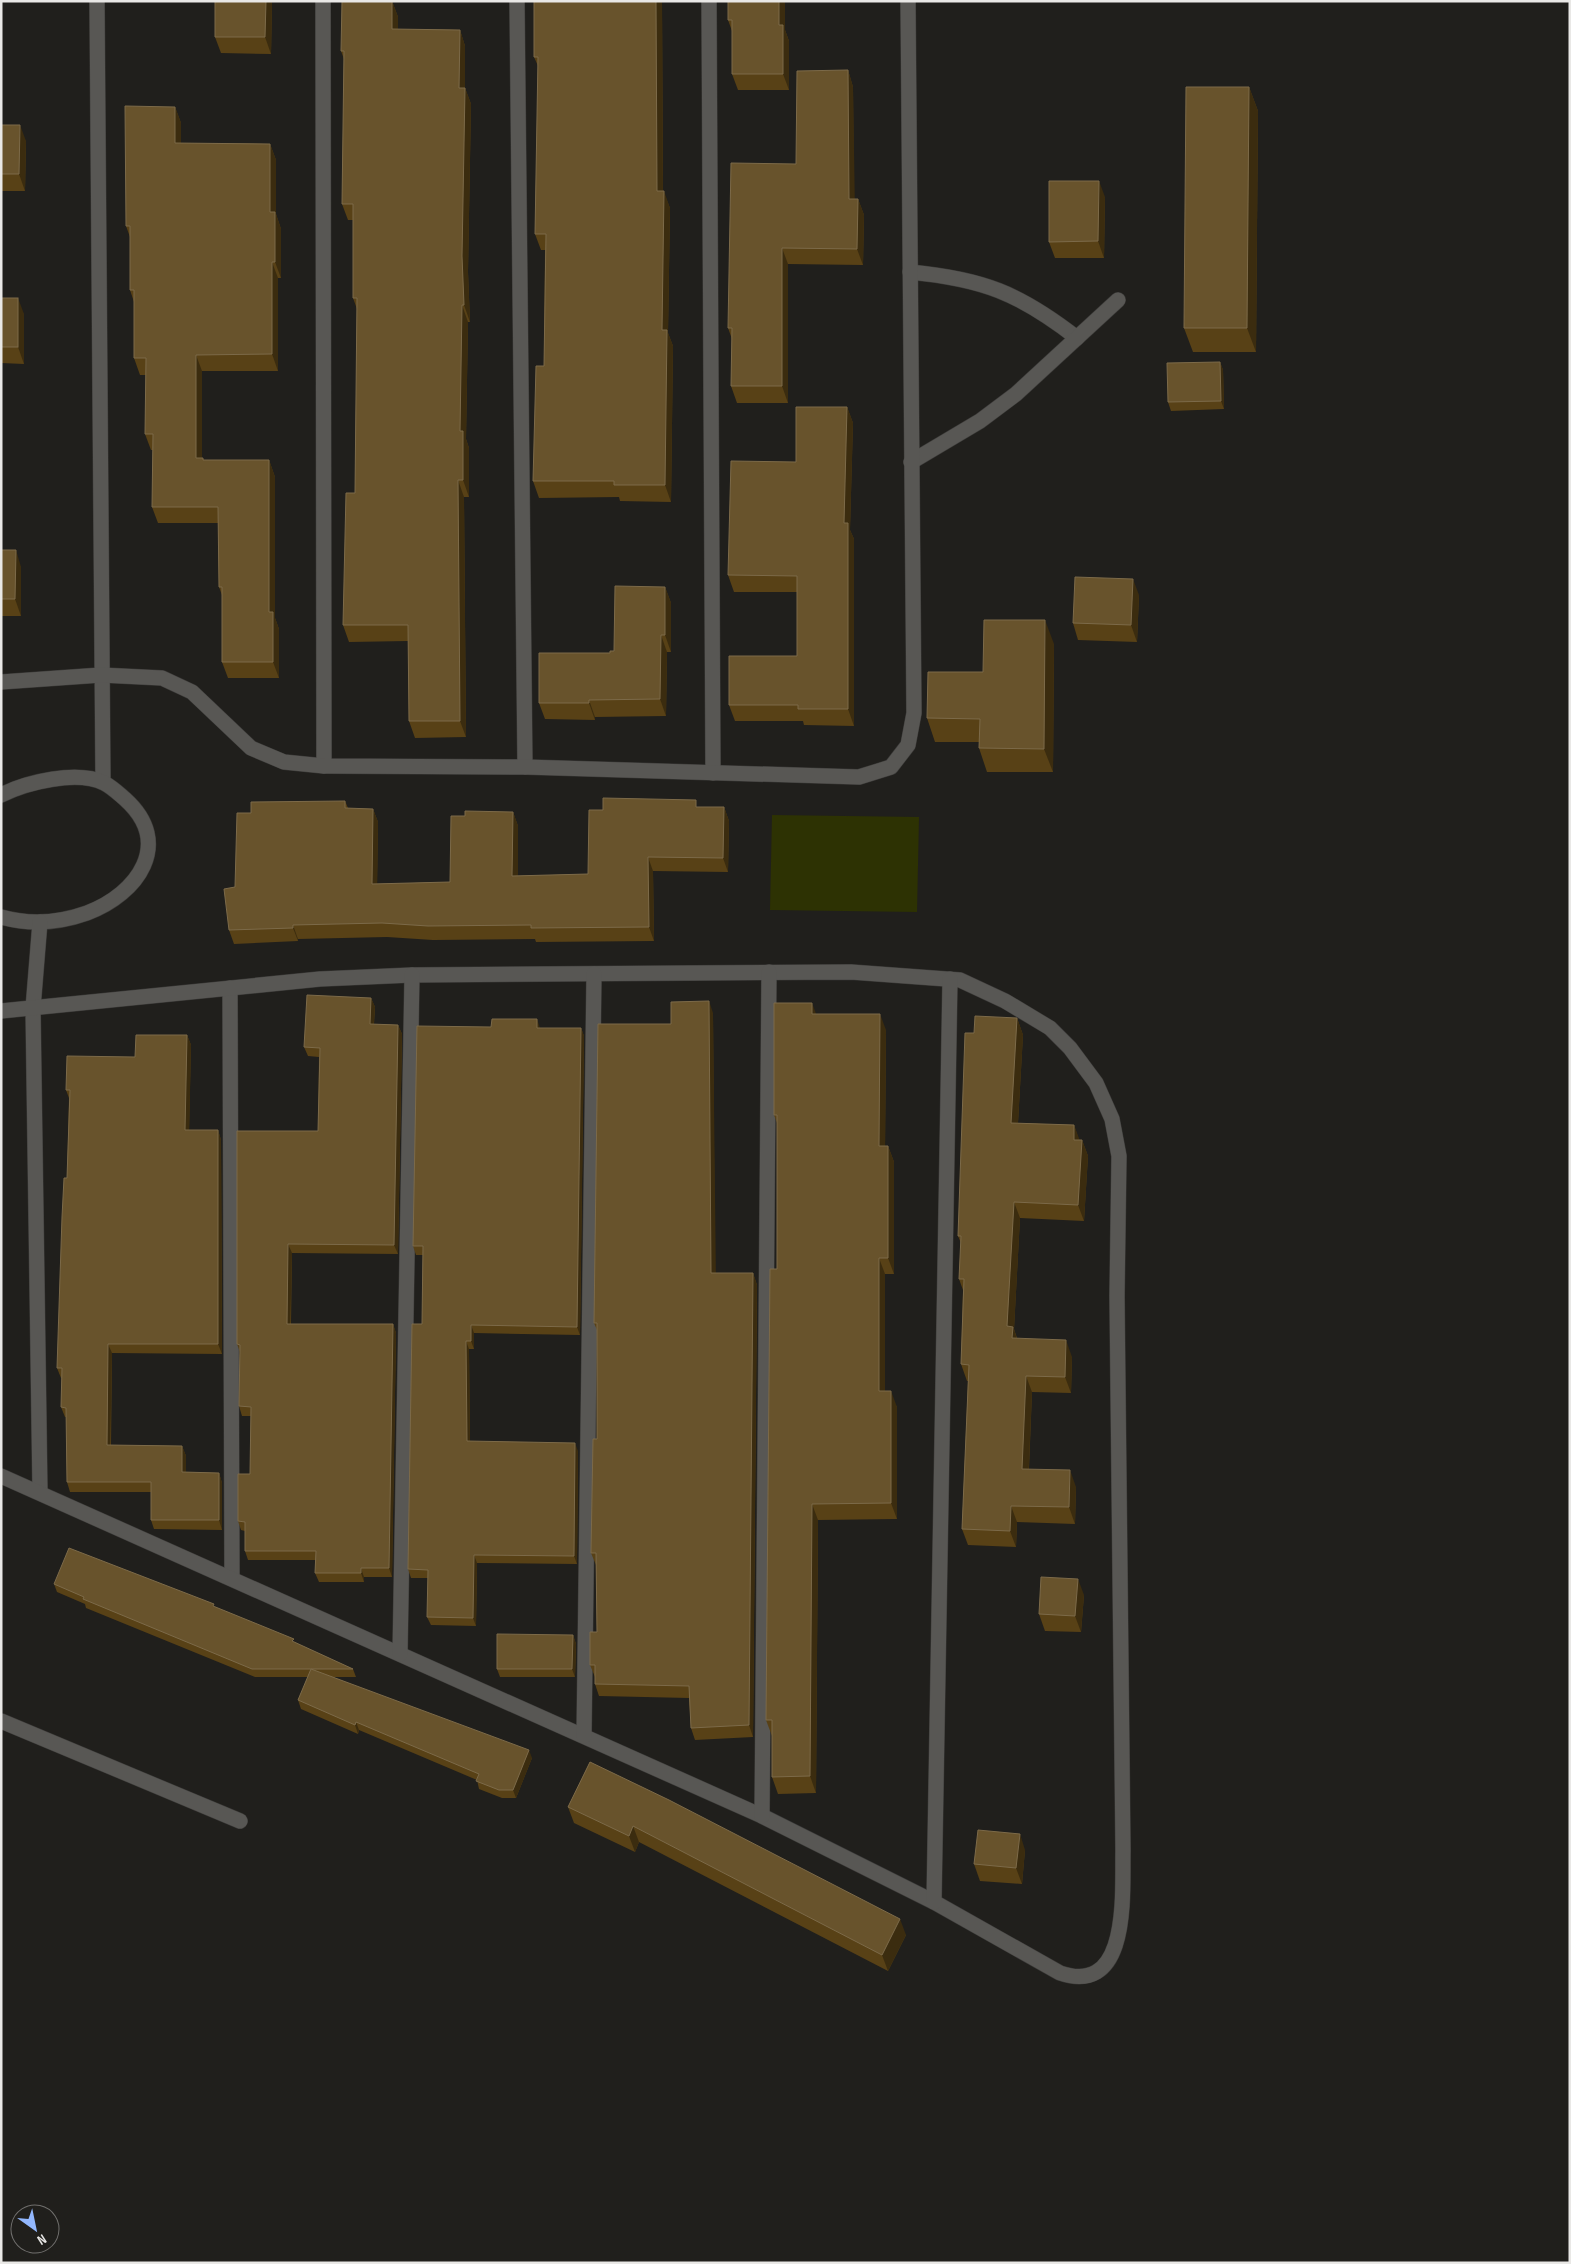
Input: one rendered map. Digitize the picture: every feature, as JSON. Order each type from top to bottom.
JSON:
[{"type":"street","points":[[97,1],[103,782]]},
{"type":"street","points":[[323,1],[324,766]]},
{"type":"street","points":[[517,1],[525,768]]},
{"type":"street","points":[[710,1],[713,773]]},
{"type":"street","points":[[1,682],[101,675],[162,678],[192,692],[251,748],[284,762],[324,766],[525,768],[859,777],[892,767],[908,745],[914,713],[908,1]]},
{"type":"street","points":[[910,272],[967,279],[999,290],[1024,302],[1077,338]]},
{"type":"street","points":[[911,462],[980,421],[1016,394],[1118,300]]},
{"type":"street","points":[[1,795],[39,781],[78,777],[103,782],[135,808],[147,827],[148,848],[139,875],[121,896],[96,909],[68,920],[40,922],[1,917]]},
{"type":"street","points":[[40,922],[33,1008],[40,1492]]},
{"type":"street","points":[[762,1816],[769,972]]},
{"type":"street","points":[[1,1011],[320,979],[412,975],[851,972],[960,980],[1005,1001],[1050,1028],[1070,1048],[1096,1083],[1112,1119],[1119,1156],[1117,1296],[1122,1908],[1120,1931],[1114,1952],[1103,1967],[1088,1975],[1074,1978],[1060,1974],[934,1902],[762,1816],[1,1476]]},
{"type":"street","points":[[584,1736],[594,974]]},
{"type":"street","points":[[400,1654],[412,975]]},
{"type":"street","points":[[934,1902],[950,979]]},
{"type":"street","points":[[230,988],[232,1578]]},
{"type":"street","points":[[1,1721],[240,1821]]},
{"type":"green space","points":[[772,815],[919,817],[917,912],[770,910]]},
{"type":"building","points":[[215,1],[266,1],[265,37],[215,37]]},
{"type":"building","points":[[342,1],[392,1],[392,29],[460,30],[459,88],[465,88],[462,256],[464,305],[462,305],[460,431],[463,431],[463,480],[458,480],[460,721],[409,721],[408,625],[343,625],[346,493],[355,493],[357,298],[353,298],[353,204],[342,204],[344,51],[341,51]]},
{"type":"building","points":[[534,1],[656,1],[657,191],[664,191],[662,330],[667,330],[665,485],[614,485],[614,481],[533,481],[536,366],[544,366],[546,234],[535,234],[538,57],[534,57]]},
{"type":"building","points":[[728,1],[779,1],[779,25],[783,25],[783,74],[732,74],[732,20],[728,20]]},
{"type":"building","points":[[848,70],[849,199],[858,199],[857,249],[782,248],[782,386],[731,386],[732,328],[728,328],[731,163],[796,164],[797,71]]},
{"type":"building","points":[[1186,87],[1249,87],[1247,328],[1184,328]]},
{"type":"building","points":[[125,106],[175,107],[175,143],[270,144],[270,212],[275,212],[275,262],[272,262],[272,354],[196,355],[196,458],[203,458],[203,460],[269,460],[269,612],[273,612],[273,662],[222,662],[222,587],[219,587],[218,507],[152,507],[153,434],[145,434],[146,358],[134,358],[134,290],[130,290],[130,226],[126,226]]},
{"type":"building","points":[[1,125],[20,125],[19,174],[1,174]]},
{"type":"building","points":[[1049,181],[1099,181],[1098,241],[1049,242]]},
{"type":"building","points":[[1,298],[18,298],[18,347],[1,347]]},
{"type":"building","points":[[1220,362],[1221,401],[1168,402],[1167,363]]},
{"type":"building","points":[[796,407],[847,407],[844,523],[848,523],[848,709],[798,709],[798,705],[729,705],[729,656],[797,656],[797,576],[728,575],[731,461],[796,462]]},
{"type":"building","points":[[1,550],[16,550],[15,599],[1,599]]},
{"type":"building","points":[[1075,577],[1133,579],[1131,625],[1073,623]]},
{"type":"building","points":[[615,586],[665,587],[665,635],[661,635],[660,699],[589,700],[589,703],[539,703],[539,653],[610,653],[610,651],[614,651]]},
{"type":"building","points":[[984,620],[1045,620],[1044,749],[979,748],[980,719],[927,718],[928,672],[983,672]]},
{"type":"building","points":[[603,798],[696,800],[696,807],[724,807],[723,858],[648,857],[649,927],[531,928],[531,925],[428,926],[382,923],[293,925],[293,928],[229,930],[224,889],[235,887],[237,813],[251,813],[251,802],[345,801],[345,808],[373,809],[372,884],[450,882],[451,816],[465,816],[465,811],[513,812],[512,876],[588,874],[589,810],[603,810]]},
{"type":"building","points":[[307,995],[371,998],[370,1024],[398,1025],[394,1245],[288,1244],[287,1324],[393,1324],[389,1568],[361,1568],[361,1573],[315,1573],[316,1551],[245,1551],[245,1522],[238,1521],[238,1474],[250,1474],[251,1407],[239,1406],[240,1345],[237,1344],[237,1131],[318,1131],[320,1048],[304,1047]]},
{"type":"building","points":[[709,1001],[711,1273],[753,1273],[749,1725],[691,1728],[689,1686],[595,1684],[595,1665],[590,1665],[590,1632],[597,1632],[596,1553],[591,1553],[593,1439],[597,1439],[597,1323],[594,1323],[598,1024],[671,1024],[671,1002]]},
{"type":"building","points":[[774,1003],[812,1003],[812,1014],[880,1014],[879,1146],[888,1146],[888,1258],[879,1258],[879,1391],[891,1391],[891,1503],[812,1504],[810,1776],[772,1777],[772,1720],[766,1720],[770,1269],[777,1269],[777,1115],[774,1115]]},
{"type":"building","points":[[975,1016],[1017,1018],[1011,1123],[1074,1125],[1074,1140],[1082,1140],[1078,1205],[1014,1202],[1007,1326],[1013,1327],[1012,1338],[1066,1340],[1065,1377],[1026,1376],[1022,1469],[1070,1470],[1069,1507],[1011,1506],[1010,1531],[962,1529],[969,1365],[961,1364],[964,1279],[959,1279],[961,1236],[958,1236],[965,1033],[974,1033]]},
{"type":"building","points":[[492,1019],[537,1019],[537,1028],[581,1028],[577,1327],[471,1325],[471,1341],[466,1341],[467,1441],[575,1443],[574,1556],[474,1555],[473,1618],[427,1617],[428,1570],[408,1569],[412,1324],[422,1324],[423,1246],[413,1246],[417,1026],[491,1027]]},
{"type":"building","points":[[136,1035],[187,1035],[185,1130],[218,1130],[218,1344],[108,1344],[107,1445],[182,1446],[182,1472],[219,1473],[219,1520],[151,1520],[151,1482],[67,1482],[66,1408],[61,1407],[62,1368],[57,1368],[62,1217],[64,1178],[67,1178],[70,1090],[66,1090],[67,1056],[135,1057]]},
{"type":"building","points":[[69,1548],[214,1604],[213,1606],[294,1639],[292,1641],[353,1669],[252,1669],[83,1599],[84,1597],[54,1584]]},
{"type":"building","points":[[1041,1577],[1078,1579],[1075,1616],[1039,1614]]},
{"type":"building","points":[[497,1634],[573,1635],[572,1669],[497,1669]]},
{"type":"building","points":[[311,1669],[529,1750],[513,1790],[499,1790],[476,1781],[479,1774],[356,1722],[355,1725],[298,1700]]},
{"type":"building","points":[[590,1762],[669,1800],[900,1919],[882,1955],[633,1826],[629,1836],[568,1807]]},
{"type":"building","points":[[978,1830],[1020,1834],[1016,1868],[974,1864]]}]
